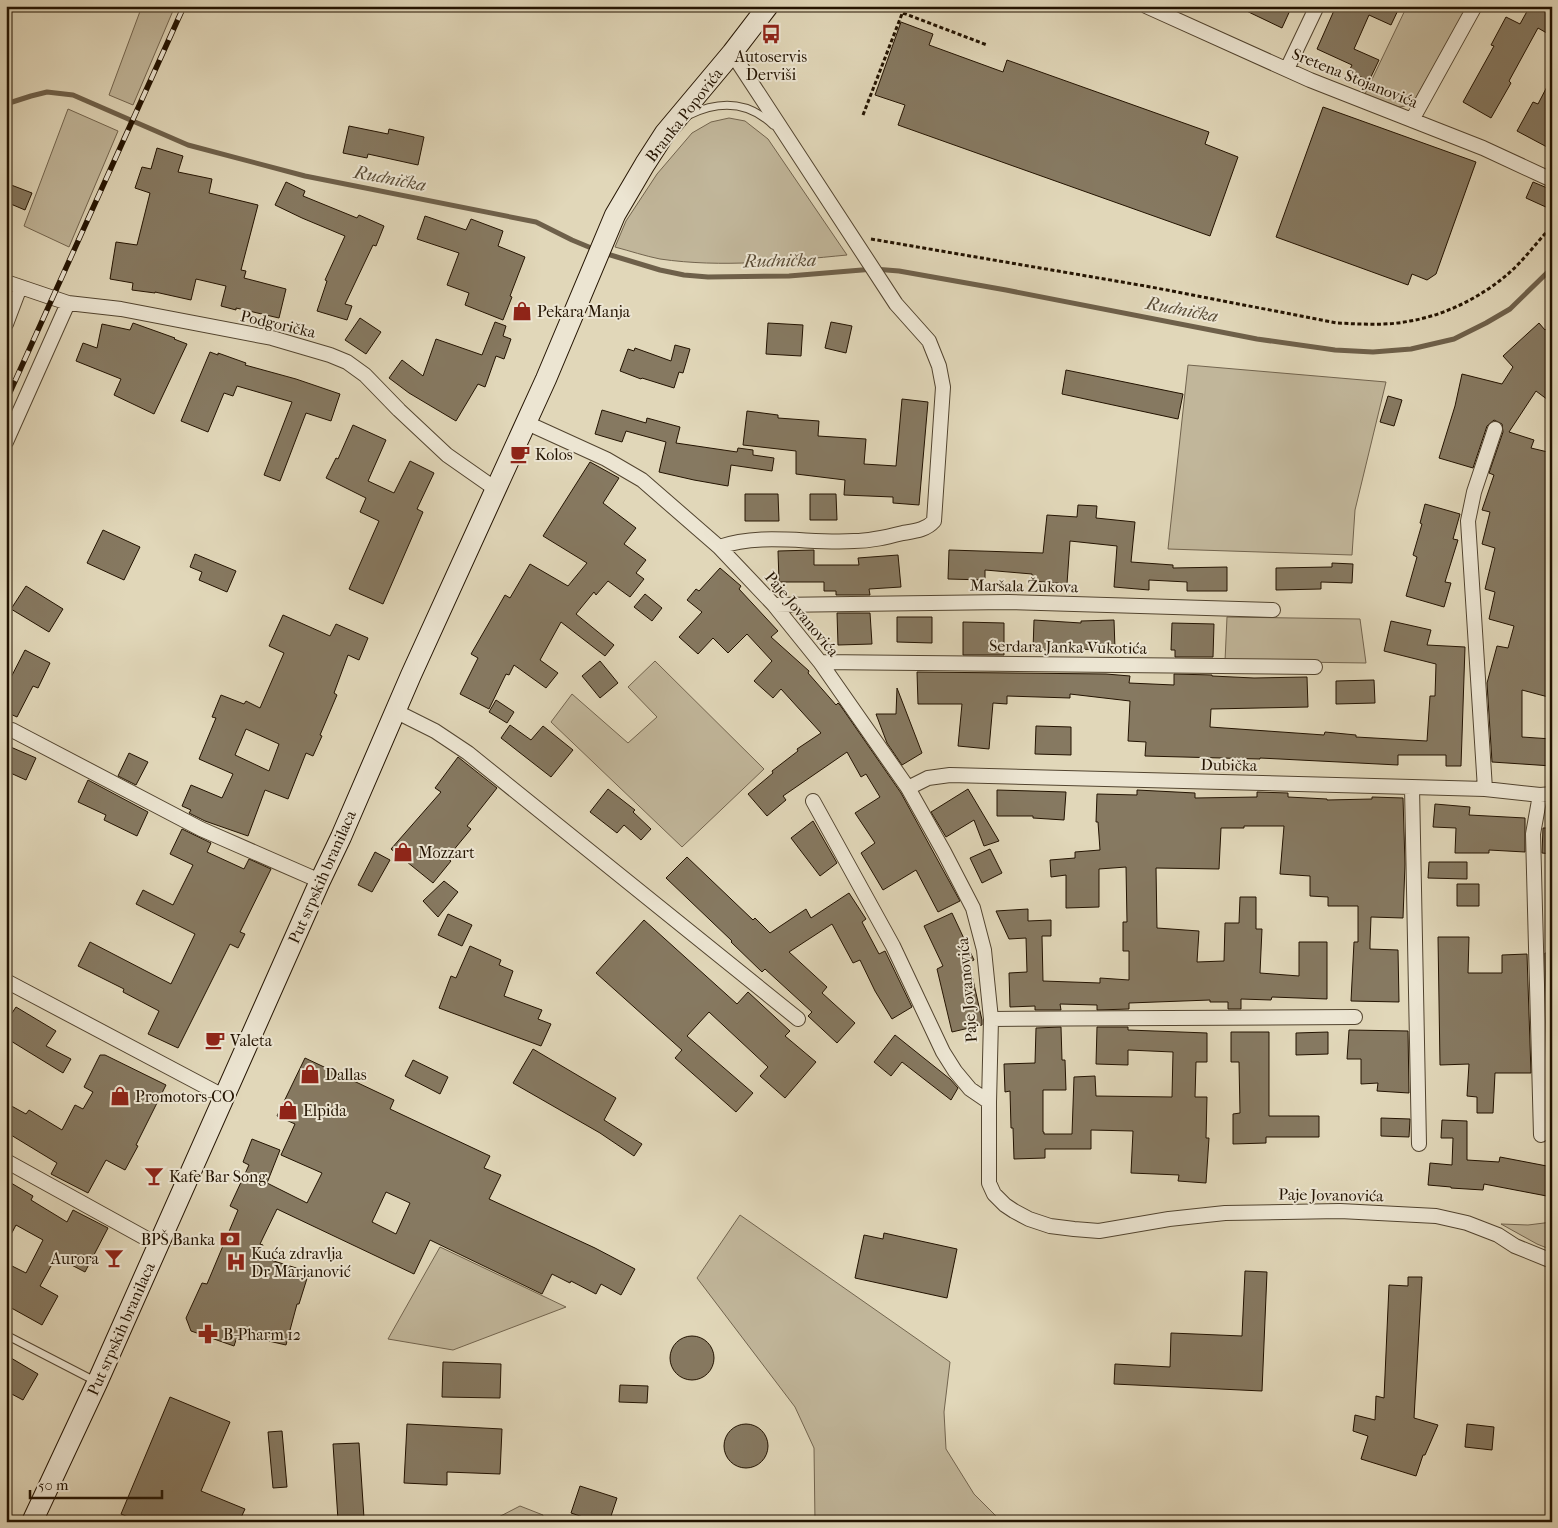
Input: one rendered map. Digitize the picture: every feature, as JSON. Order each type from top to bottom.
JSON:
[{"type":"main road","name":"Branka Popovića","points":[[609,230],[614,216],[665,133],[732,53],[768,6]]},
{"type":"main road","name":"Put srpskih branilaca","points":[[32,1522],[97,1383],[341,837],[395,711],[527,423],[609,230]]},
{"type":"street","name":"Sretena Stojanovića","points":[[1146,6],[1287,69],[1483,148],[1552,180]]},
{"type":"street","points":[[1287,69],[1317,6]]},
{"type":"street","points":[[1412,120],[1475,6]]},
{"type":"street","points":[[719,546],[749,540],[801,539],[852,542],[875,540],[928,528],[934,521],[943,387],[939,366],[930,341],[896,304],[859,239],[786,138],[732,53]]},
{"type":"street","name":"Podgorička","points":[[6,282],[68,302],[121,309],[272,338],[348,362],[365,375],[398,410],[447,455],[497,490]]},
{"type":"street","points":[[6,324],[20,287]]},
{"type":"street","points":[[6,442],[68,302]]},
{"type":"street","name":"Paje Jovanovića","points":[[527,423],[606,459],[642,480],[719,546],[774,605],[820,662],[908,788],[944,852],[972,908],[984,950],[991,1019],[988,1102],[989,1184],[994,1194],[1005,1205],[1014,1212],[1050,1226],[1099,1231],[1168,1219],[1225,1212],[1340,1210],[1436,1216],[1467,1223],[1498,1235],[1515,1246],[1552,1261]]},
{"type":"street","points":[[1485,790],[1468,521],[1474,492],[1495,429]]},
{"type":"street","name":"Maršala Žukova","points":[[774,605],[1008,602],[1273,610]]},
{"type":"street","name":"Serdara Janka Vukotića","points":[[820,662],[1315,668]]},
{"type":"street","points":[[395,711],[435,730],[468,753],[798,1019]]},
{"type":"street","points":[[12,730],[201,828],[320,881]]},
{"type":"street","name":"Dubička","points":[[908,788],[928,778],[950,775],[1412,787],[1546,794]]},
{"type":"street","points":[[1412,787],[1420,1144]]},
{"type":"street","points":[[1540,1135],[1534,844],[1536,815],[1546,794]]},
{"type":"street","points":[[813,801],[893,946],[943,1052],[955,1071],[970,1088],[988,1102]]},
{"type":"street","points":[[6,981],[224,1097]]},
{"type":"street","points":[[991,1019],[1354,1017]]},
{"type":"street","points":[[6,1161],[158,1245]]},
{"type":"lane","points":[[665,133],[690,114],[705,108],[724,104],[747,107],[763,115],[786,138]]},
{"type":"lane","points":[[6,1334],[97,1383]]},
{"type":"path","points":[[863,115],[905,6]]},
{"type":"path","points":[[903,13],[987,45]]},
{"type":"path","points":[[859,239],[1150,287],[1338,323],[1369,324],[1410,322],[1445,311],[1480,295],[1509,273],[1552,226]]},
{"type":"shaded area","points":[[142,6],[175,6],[133,105],[109,95]]},
{"type":"shaded area","points":[[1407,6],[1468,6],[1415,99],[1405,106],[1399,107],[1365,94]]},
{"type":"shaded area","points":[[68,109],[118,131],[69,247],[24,226]]},
{"type":"shaded area","points":[[729,118],[745,121],[768,139],[847,255],[754,263],[707,263],[660,259],[615,247],[626,221],[657,174],[692,133],[711,122]]},
{"type":"shaded area","points":[[1188,365],[1386,382],[1355,510],[1352,555],[1168,549]]},
{"type":"shaded area","points":[[1227,617],[1360,619],[1366,663],[1225,661]]},
{"type":"shaded area","points":[[655,661],[764,769],[682,847],[551,722],[572,694],[628,743],[657,717],[628,687]]},
{"type":"shaded area","points":[[740,1215],[950,1362],[944,1412],[946,1449],[974,1494],[1002,1522],[815,1522],[814,1448],[795,1407],[697,1278]]},
{"type":"shaded area","points":[[1552,1222],[1552,1250],[1501,1224],[1528,1225]]},
{"type":"shaded area","points":[[440,1247],[566,1307],[453,1350],[388,1339]]},
{"type":"shaded area","points":[[520,1506],[543,1515],[542,1522],[489,1522]]},
{"type":"building","points":[[1236,6],[1292,6],[1282,28]]},
{"type":"building","points":[[1336,6],[1400,6],[1391,25],[1369,15],[1354,49],[1379,60],[1369,81],[1349,71],[1352,65],[1317,49]]},
{"type":"building","points":[[1530,6],[1552,6],[1552,36],[1538,28],[1509,81],[1511,83],[1491,118],[1463,102],[1494,46],[1491,45],[1506,17],[1520,24]]},
{"type":"building","points":[[901,22],[933,34],[929,45],[1003,72],[1007,60],[1209,132],[1205,144],[1238,157],[1210,236],[898,125],[905,105],[875,95]]},
{"type":"building","points":[[1552,77],[1552,139],[1547,147],[1517,131],[1533,102],[1538,104]]},
{"type":"building","points":[[1323,107],[1476,162],[1436,274],[1427,280],[1412,274],[1408,285],[1276,237]]},
{"type":"building","points":[[349,126],[388,134],[389,129],[424,137],[418,165],[368,154],[367,158],[343,153]]},
{"type":"building","points":[[157,148],[183,156],[178,172],[212,179],[209,193],[258,205],[241,270],[246,271],[244,278],[286,289],[279,318],[221,306],[226,286],[196,279],[191,300],[155,292],[132,290],[133,283],[110,279],[116,242],[137,245],[150,193],[135,188],[142,167],[151,169]]},
{"type":"building","points":[[286,182],[305,191],[303,196],[357,218],[359,215],[384,226],[376,246],[373,245],[345,304],[352,306],[347,320],[317,311],[327,281],[325,280],[345,236],[275,205]]},
{"type":"building","points":[[1533,182],[1552,190],[1552,199],[1548,208],[1526,198]]},
{"type":"building","points":[[6,183],[32,193],[25,210],[6,202]]},
{"type":"building","points":[[425,216],[466,230],[471,219],[503,231],[498,246],[525,257],[503,320],[465,305],[469,293],[447,285],[459,253],[417,239]]},
{"type":"building","points":[[360,318],[381,332],[366,354],[345,340]]},
{"type":"building","points":[[495,322],[506,326],[503,336],[511,339],[504,359],[496,356],[485,387],[478,384],[456,421],[409,393],[389,378],[402,360],[423,376],[436,339],[482,355]]},
{"type":"building","points":[[831,322],[852,326],[846,353],[825,348]]},
{"type":"building","points":[[133,323],[187,344],[154,414],[114,395],[121,379],[76,361],[83,343],[97,348],[102,324],[130,330]]},
{"type":"building","points":[[768,323],[803,325],[801,356],[766,354]]},
{"type":"building","points":[[1539,323],[1545,330],[1552,323],[1552,403],[1536,391],[1509,432],[1534,440],[1531,448],[1552,453],[1552,698],[1522,690],[1522,737],[1552,739],[1552,766],[1492,762],[1487,683],[1497,646],[1508,648],[1514,626],[1489,619],[1495,592],[1485,589],[1495,548],[1482,544],[1490,512],[1482,510],[1494,475],[1489,473],[1503,432],[1502,424],[1494,420],[1487,426],[1473,468],[1439,458],[1455,406],[1462,374],[1502,384],[1513,367],[1503,356]]},
{"type":"building","points":[[675,345],[690,349],[683,373],[679,372],[674,388],[620,371],[628,349],[634,351],[635,348],[671,361]]},
{"type":"building","points":[[210,352],[246,363],[245,365],[296,379],[340,394],[331,421],[306,413],[280,481],[264,475],[292,402],[237,386],[233,396],[224,393],[208,432],[181,421]]},
{"type":"building","points":[[1066,370],[1183,394],[1178,419],[1062,394]]},
{"type":"building","points":[[1388,396],[1402,400],[1394,426],[1380,422]]},
{"type":"building","points":[[902,399],[928,402],[919,505],[893,503],[893,497],[844,495],[845,480],[796,474],[796,451],[743,445],[747,411],[778,415],[778,418],[819,421],[818,436],[866,439],[864,464],[896,466]]},
{"type":"building","points":[[602,410],[646,423],[647,418],[680,427],[676,443],[737,452],[738,448],[753,450],[753,455],[774,458],[772,471],[731,465],[728,486],[659,472],[666,442],[626,431],[622,442],[595,434]]},
{"type":"building","points":[[353,425],[386,440],[368,481],[394,493],[410,461],[434,473],[417,509],[423,512],[383,604],[349,589],[379,521],[360,512],[366,498],[326,478],[336,458],[338,459]]},
{"type":"building","points":[[590,462],[619,478],[603,503],[636,528],[624,544],[646,560],[636,573],[644,579],[630,597],[608,581],[596,595],[594,592],[576,614],[614,645],[605,656],[561,622],[540,660],[558,673],[546,688],[514,665],[509,675],[506,674],[489,709],[460,694],[478,658],[471,654],[505,595],[510,598],[530,564],[568,586],[587,563],[543,536]]},
{"type":"building","points":[[745,494],[778,494],[779,521],[745,521]]},
{"type":"building","points":[[810,494],[836,494],[837,520],[810,520]]},
{"type":"building","points":[[1425,504],[1460,514],[1453,539],[1458,540],[1445,582],[1451,583],[1444,607],[1406,596],[1417,557],[1413,555],[1422,524],[1420,523]]},
{"type":"building","points":[[1078,505],[1097,506],[1096,518],[1135,522],[1131,562],[1173,565],[1173,568],[1227,567],[1227,591],[1187,591],[1187,582],[1149,580],[1149,590],[1114,587],[1117,546],[1070,541],[1067,584],[1032,581],[1032,574],[985,570],[985,580],[948,579],[949,550],[1043,553],[1047,515],[1077,517]]},
{"type":"building","points":[[103,530],[140,547],[124,580],[87,563]]},
{"type":"building","points":[[814,550],[814,565],[859,565],[858,558],[898,555],[901,587],[869,589],[870,595],[836,595],[836,591],[824,591],[824,582],[779,582],[778,551]]},
{"type":"building","points":[[195,554],[236,571],[227,592],[199,580],[202,572],[190,567]]},
{"type":"building","points":[[1332,563],[1353,564],[1352,583],[1321,582],[1321,589],[1276,590],[1276,568],[1332,567]]},
{"type":"building","points":[[720,568],[741,586],[739,589],[778,631],[771,637],[809,671],[808,673],[836,705],[838,703],[840,705],[901,793],[960,901],[938,912],[916,870],[883,890],[861,853],[875,843],[855,813],[880,797],[866,774],[861,777],[847,752],[783,796],[786,800],[767,816],[748,794],[773,773],[772,771],[798,751],[797,749],[821,733],[781,689],[773,698],[754,681],[772,661],[747,634],[728,653],[713,638],[698,654],[679,637],[702,612],[687,600],[696,589],[699,591]]},
{"type":"building","points":[[26,586],[63,609],[49,632],[11,609]]},
{"type":"building","points":[[645,594],[662,608],[652,621],[634,607]]},
{"type":"building","points":[[837,613],[870,613],[872,644],[838,645]]},
{"type":"building","points":[[283,615],[330,636],[336,624],[368,638],[359,660],[348,655],[334,693],[337,695],[320,735],[322,736],[313,756],[306,753],[288,799],[265,790],[248,836],[205,821],[189,813],[191,810],[182,806],[191,785],[222,798],[233,774],[199,759],[216,718],[212,717],[221,695],[244,704],[246,701],[260,708],[284,653],[269,646]],"holes":[[[246,729],[279,744],[269,771],[235,755]]]},
{"type":"building","points":[[897,617],[932,617],[932,643],[897,642]]},
{"type":"building","points":[[1034,620],[1081,623],[1081,621],[1114,620],[1115,649],[1033,650]]},
{"type":"building","points":[[1391,621],[1431,630],[1427,645],[1465,647],[1461,766],[1446,766],[1446,755],[1398,755],[1398,765],[1260,758],[1145,756],[1146,742],[1128,741],[1130,701],[1070,694],[1070,698],[1007,696],[1007,704],[993,703],[989,749],[958,746],[962,704],[918,704],[917,672],[1106,674],[1130,676],[1129,683],[1174,685],[1174,674],[1254,678],[1307,677],[1308,707],[1211,709],[1210,727],[1324,735],[1325,732],[1356,735],[1356,737],[1427,741],[1430,696],[1435,696],[1436,664],[1384,651]]},
{"type":"building","points":[[963,622],[1004,623],[1004,655],[963,655]]},
{"type":"building","points":[[1172,623],[1214,624],[1213,657],[1175,657],[1175,650],[1171,650]]},
{"type":"building","points":[[25,650],[50,663],[38,688],[33,686],[17,717],[6,712],[6,687]]},
{"type":"building","points":[[600,661],[618,683],[600,698],[582,676]]},
{"type":"building","points":[[1374,680],[1375,703],[1336,704],[1336,681]]},
{"type":"building","points":[[897,688],[922,753],[902,765],[887,743],[876,714],[896,714]]},
{"type":"building","points":[[496,700],[514,712],[507,723],[489,712]]},
{"type":"building","points":[[510,725],[531,740],[543,726],[573,750],[551,777],[501,738]]},
{"type":"building","points":[[1036,726],[1071,727],[1071,755],[1035,754]]},
{"type":"building","points":[[6,745],[36,758],[26,780],[6,771]]},
{"type":"building","points":[[129,753],[148,762],[136,785],[118,776]]},
{"type":"building","points":[[458,757],[497,788],[467,826],[471,829],[447,858],[451,861],[433,883],[391,849],[441,792],[435,788]]},
{"type":"building","points":[[88,780],[148,812],[137,836],[104,820],[106,815],[78,802]]},
{"type":"building","points":[[608,789],[635,810],[633,812],[651,829],[641,840],[624,825],[617,833],[590,812]]},
{"type":"building","points":[[968,789],[999,841],[984,846],[974,820],[946,837],[931,812]]},
{"type":"building","points":[[997,790],[1066,792],[1064,820],[1033,818],[1033,816],[997,816]]},
{"type":"building","points":[[1137,790],[1195,793],[1195,798],[1257,797],[1257,792],[1288,793],[1288,797],[1327,800],[1372,799],[1372,797],[1403,798],[1405,864],[1403,918],[1371,917],[1370,943],[1370,949],[1398,950],[1399,1002],[1351,1001],[1354,942],[1358,942],[1358,906],[1328,906],[1328,897],[1310,896],[1310,876],[1280,874],[1284,826],[1244,826],[1244,828],[1221,828],[1219,869],[1156,868],[1157,928],[1199,931],[1197,962],[1224,961],[1225,923],[1239,923],[1240,897],[1256,897],[1256,929],[1262,929],[1260,973],[1299,976],[1299,942],[1327,942],[1327,999],[1272,997],[1271,1000],[1241,999],[1241,1009],[1228,1009],[1228,1002],[1210,1002],[1210,1000],[1129,1003],[1129,1009],[1097,1010],[1097,1005],[1060,1004],[1061,1010],[1035,1010],[1035,1006],[1010,1007],[1009,973],[1027,972],[1026,938],[1009,939],[996,911],[1028,909],[1028,921],[1051,920],[1051,936],[1042,936],[1043,981],[1100,983],[1100,978],[1129,980],[1129,951],[1123,951],[1123,922],[1127,922],[1126,867],[1099,869],[1099,907],[1066,908],[1066,875],[1051,877],[1050,860],[1075,858],[1075,852],[1100,850],[1098,822],[1096,822],[1097,794],[1137,795]]},
{"type":"building","points":[[1435,804],[1470,807],[1469,815],[1525,818],[1525,852],[1489,850],[1489,853],[1455,853],[1456,828],[1433,827]]},
{"type":"building","points":[[813,821],[837,863],[820,876],[791,838]]},
{"type":"building","points":[[1543,828],[1552,828],[1552,854],[1542,853]]},
{"type":"building","points":[[182,829],[211,843],[207,852],[244,869],[249,859],[271,869],[240,932],[245,934],[238,948],[230,944],[178,1048],[148,1034],[159,1011],[123,992],[124,989],[78,966],[90,942],[171,984],[195,934],[136,904],[143,890],[173,905],[193,865],[170,854]]},
{"type":"building","points":[[990,849],[1002,873],[982,883],[970,858]]},
{"type":"building","points":[[375,852],[390,860],[372,892],[358,885]]},
{"type":"building","points":[[687,857],[753,920],[755,918],[770,933],[806,909],[811,918],[849,893],[866,919],[862,922],[879,954],[885,951],[912,1007],[892,1019],[875,991],[860,960],[853,963],[832,924],[789,952],[827,987],[822,993],[855,1023],[837,1043],[808,1016],[812,1012],[765,969],[762,972],[666,878]]},
{"type":"building","points":[[1429,862],[1467,862],[1467,879],[1428,878]]},
{"type":"building","points":[[444,881],[458,892],[438,917],[423,901]]},
{"type":"building","points":[[1457,884],[1479,884],[1479,906],[1457,906]]},
{"type":"building","points":[[952,913],[974,960],[969,962],[982,1025],[952,1032],[937,969],[943,966],[924,926]]},
{"type":"building","points":[[448,914],[472,925],[462,946],[438,935]]},
{"type":"building","points":[[644,920],[737,1004],[748,992],[790,1031],[785,1036],[816,1062],[785,1098],[760,1076],[768,1067],[709,1012],[687,1036],[753,1093],[736,1112],[675,1058],[682,1050],[596,973]]},
{"type":"building","points":[[1438,937],[1469,937],[1468,973],[1502,973],[1502,955],[1527,954],[1531,1073],[1495,1073],[1493,1113],[1477,1113],[1477,1097],[1467,1096],[1469,1064],[1440,1065]]},
{"type":"building","points":[[470,946],[501,960],[499,965],[513,971],[504,996],[542,1010],[538,1019],[551,1024],[541,1046],[439,1008],[451,976],[456,978]]},
{"type":"building","points":[[1545,953],[1552,953],[1552,1073],[1548,1073]]},
{"type":"building","points":[[16,1007],[56,1031],[46,1046],[71,1059],[63,1073],[6,1038],[6,1022]]},
{"type":"building","points":[[1061,1027],[1062,1060],[1065,1060],[1066,1090],[1043,1090],[1044,1134],[1072,1134],[1074,1077],[1095,1076],[1096,1096],[1172,1097],[1173,1052],[1128,1050],[1128,1065],[1096,1064],[1097,1027],[1128,1027],[1128,1030],[1207,1033],[1207,1062],[1196,1062],[1195,1097],[1207,1097],[1206,1138],[1209,1138],[1206,1183],[1178,1181],[1179,1175],[1131,1173],[1133,1131],[1091,1130],[1091,1149],[1045,1149],[1045,1158],[1014,1159],[1010,1091],[1005,1092],[1004,1064],[1035,1063],[1036,1028]]},
{"type":"building","points":[[1349,1030],[1408,1031],[1409,1093],[1377,1091],[1378,1083],[1361,1084],[1361,1059],[1347,1059]]},
{"type":"building","points":[[1231,1032],[1269,1032],[1269,1116],[1319,1116],[1319,1137],[1266,1137],[1266,1143],[1233,1144],[1233,1114],[1240,1113],[1239,1062],[1231,1062]]},
{"type":"building","points":[[1328,1032],[1328,1054],[1296,1055],[1296,1033]]},
{"type":"building","points":[[895,1035],[950,1079],[958,1088],[951,1100],[902,1062],[891,1076],[874,1062]]},
{"type":"building","points":[[533,1049],[616,1098],[604,1120],[642,1144],[634,1156],[600,1133],[513,1083]]},
{"type":"building","points":[[100,1055],[105,1055],[166,1085],[125,1170],[106,1160],[88,1193],[51,1174],[57,1163],[6,1132],[6,1103],[26,1114],[29,1110],[62,1130],[75,1105],[83,1109],[93,1092],[84,1087]]},
{"type":"building","points":[[305,1058],[394,1100],[390,1109],[490,1156],[484,1168],[501,1175],[489,1199],[595,1248],[635,1269],[621,1295],[601,1284],[596,1294],[552,1274],[542,1294],[430,1240],[414,1274],[277,1209],[260,1244],[263,1245],[258,1256],[309,1272],[299,1304],[297,1304],[286,1345],[238,1334],[234,1346],[191,1331],[186,1318],[202,1283],[207,1284],[238,1210],[230,1206],[249,1165],[243,1162],[252,1139],[280,1150],[267,1183],[307,1203],[322,1173],[281,1155],[295,1124],[277,1116]],"holes":[[[386,1192],[410,1203],[396,1234],[372,1222]]]},
{"type":"building","points":[[413,1060],[448,1077],[440,1094],[405,1076]]},
{"type":"building","points":[[1381,1118],[1410,1119],[1409,1137],[1381,1136]]},
{"type":"building","points":[[1442,1120],[1467,1121],[1467,1160],[1499,1162],[1500,1157],[1552,1167],[1552,1197],[1484,1184],[1483,1190],[1428,1185],[1430,1163],[1452,1165],[1453,1138],[1441,1138]]},
{"type":"building","points":[[6,1180],[33,1196],[31,1200],[67,1222],[73,1210],[108,1228],[85,1272],[56,1257],[40,1286],[58,1296],[42,1325],[6,1305],[6,1263],[26,1273],[43,1240],[16,1225],[6,1244]]},
{"type":"building","points":[[884,1233],[957,1249],[947,1298],[855,1278],[864,1235],[883,1239]]},
{"type":"building","points":[[1245,1271],[1267,1272],[1262,1391],[1114,1384],[1115,1364],[1170,1367],[1171,1333],[1242,1336]]},
{"type":"building","points":[[1408,1277],[1422,1277],[1414,1418],[1438,1425],[1425,1455],[1423,1455],[1416,1476],[1361,1459],[1368,1436],[1353,1431],[1355,1415],[1375,1420],[1376,1396],[1384,1398],[1389,1285],[1408,1286]]},
{"type":"building","points":[[688,1336],[696,1336],[708,1342],[714,1358],[708,1374],[696,1380],[688,1380],[676,1374],[670,1362],[670,1354],[676,1342]]},
{"type":"building","points":[[6,1355],[38,1374],[23,1400],[6,1391]]},
{"type":"building","points":[[443,1362],[501,1364],[500,1398],[442,1397]]},
{"type":"building","points":[[620,1385],[648,1386],[647,1403],[619,1402]]},
{"type":"building","points":[[170,1397],[230,1422],[201,1491],[245,1509],[239,1522],[140,1522],[121,1514]]},
{"type":"building","points":[[407,1424],[502,1429],[500,1474],[447,1472],[447,1485],[404,1483]]},
{"type":"building","points":[[742,1424],[750,1424],[762,1430],[768,1446],[762,1462],[750,1468],[742,1468],[730,1462],[724,1450],[724,1442],[730,1430]]},
{"type":"building","points":[[1467,1424],[1494,1427],[1492,1450],[1465,1447]]},
{"type":"building","points":[[282,1431],[287,1487],[273,1488],[268,1432]]},
{"type":"building","points":[[359,1443],[364,1518],[338,1520],[333,1444]]},
{"type":"building","points":[[580,1486],[617,1498],[609,1522],[598,1522],[571,1513]]},
{"type":"waterway","name":"Rudnička","points":[[6,104],[47,92],[73,95],[188,145],[305,176],[536,222],[596,250]]},
{"type":"waterway","name":"Rudnička","points":[[604,253],[660,270],[708,277],[789,276],[874,269],[899,271],[1257,339],[1335,350],[1373,352],[1411,349],[1454,339],[1510,309],[1552,268]]},
{"type":"railway","points":[[6,401],[184,6]]},
{"type":"place","name":"Autoservis Derviši","points":[[771,34]]},
{"type":"place","name":"Pekara Manja","points":[[522,311]]},
{"type":"place","name":"Kolos","points":[[520,454]]},
{"type":"place","name":"Mozzart","points":[[403,852]]},
{"type":"place","name":"Valeta","points":[[215,1040]]},
{"type":"place","name":"Dallas","points":[[310,1074]]},
{"type":"place","name":"Promotors-CO","points":[[120,1096]]},
{"type":"place","name":"Elpida","points":[[288,1110]]},
{"type":"place","name":"Kafe Bar Song","points":[[154,1176]]},
{"type":"place","name":"BPŠ Banka","points":[[230,1239]]},
{"type":"place","name":"Aurora","points":[[114,1258]]},
{"type":"place","name":"Kuća zdravlja Dr Marjanović","points":[[236,1262]]},
{"type":"place","name":"B-Pharm 12","points":[[208,1334]]}]
